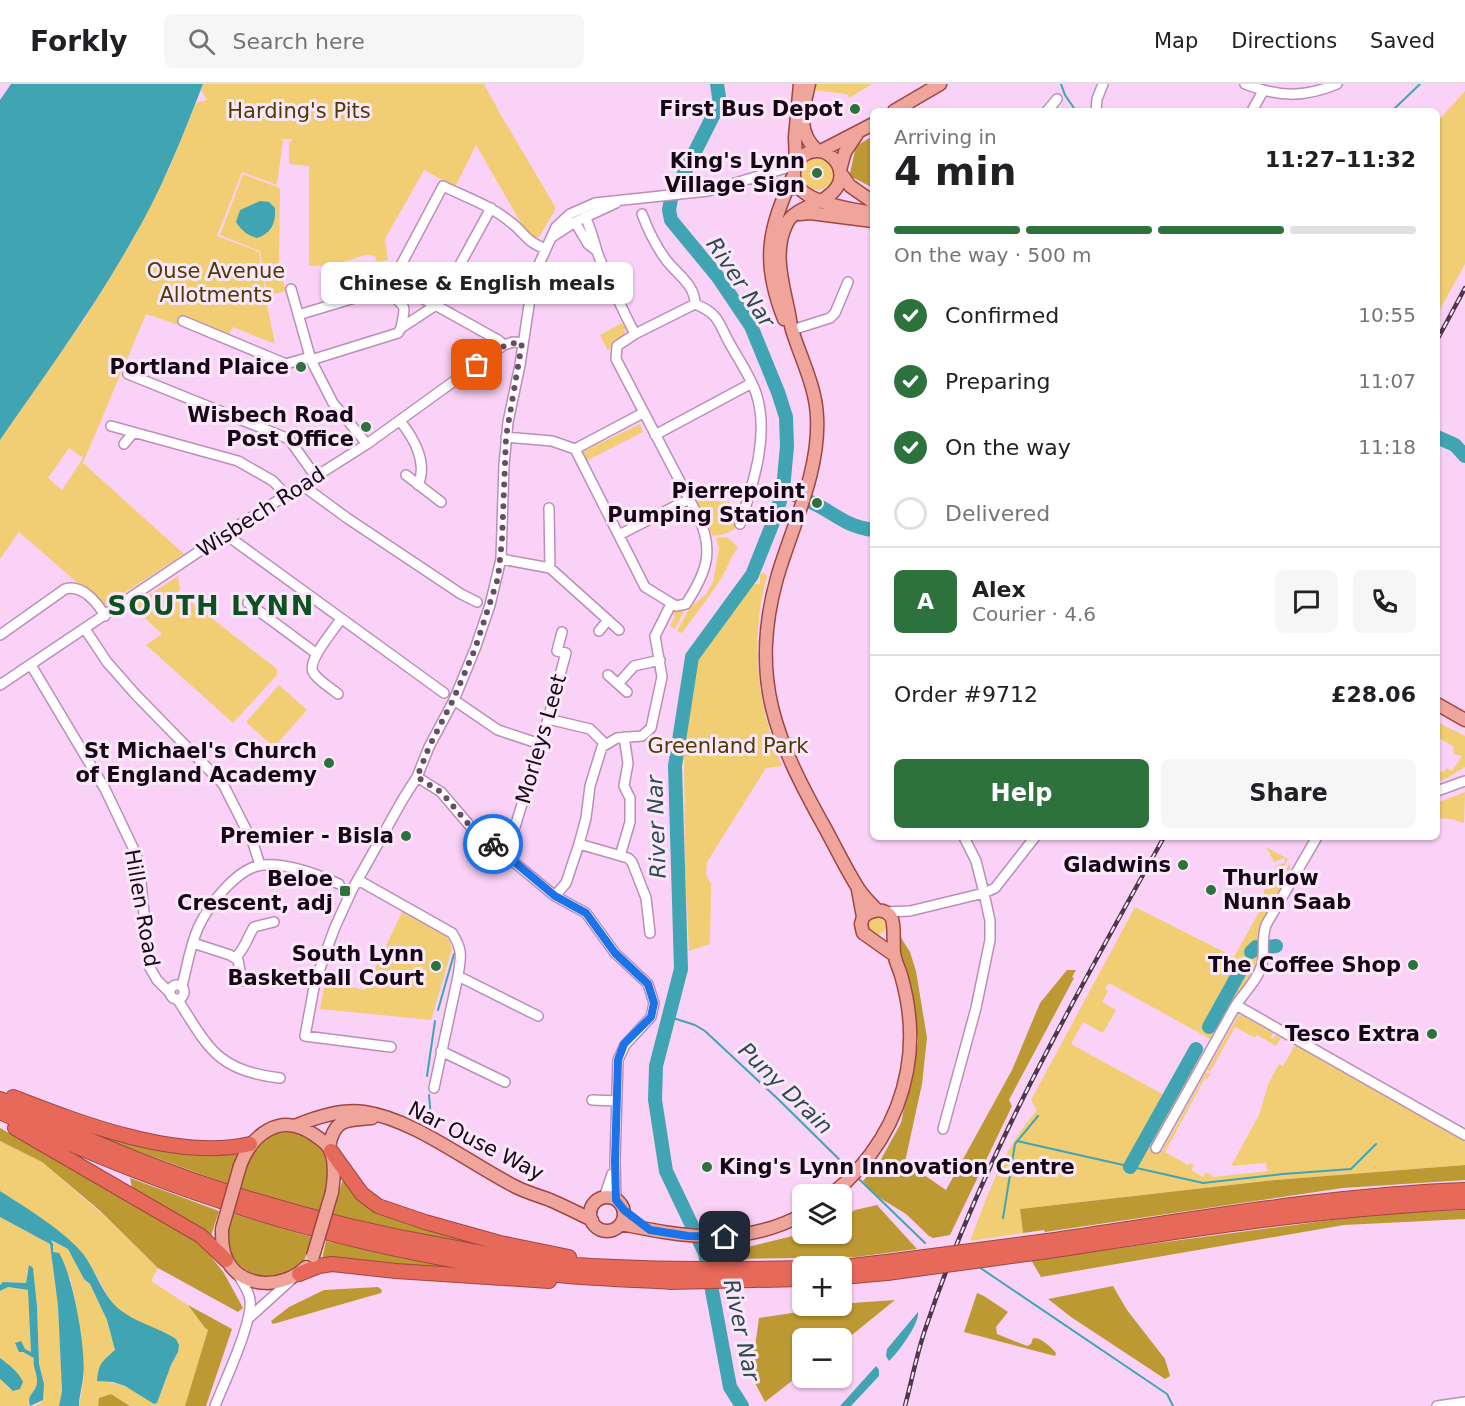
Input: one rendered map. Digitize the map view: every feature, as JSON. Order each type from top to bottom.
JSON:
[{"type":"highway","points":[[0,1091],[92,1126],[149,1140],[178,1145],[226,1148],[250,1144]]},
{"type":"highway","points":[[0,1099],[62,1129],[138,1161],[250,1200],[317,1219],[411,1240],[549,1263],[792,1278]]},
{"type":"highway","points":[[0,1112],[58,1140],[141,1174],[314,1230],[462,1261],[568,1276],[677,1282]]},
{"type":"highway","points":[[0,1119],[201,1236],[230,1264]]},
{"type":"highway","points":[[330,1149],[362,1194],[378,1206],[396,1213],[500,1243],[579,1259],[659,1269]]},
{"type":"highway","points":[[1048,1246],[1313,1202],[1389,1194],[1465,1190]]},
{"type":"highway","points":[[852,1275],[887,1268],[1048,1246],[1332,1211],[1403,1204],[1465,1202]]},
{"type":"highway","points":[[297,1276],[319,1266],[332,1264],[492,1278],[601,1283],[677,1282],[792,1269]]},
{"type":"highway","points":[[852,1267],[887,1268]]},
{"type":"main road","points":[[800,84],[795,137],[796,186],[816,196],[870,212]]},
{"type":"main road","points":[[808,84],[803,131],[809,143],[833,158],[850,186],[870,199]]},
{"type":"main road","points":[[899,108],[940,84]]},
{"type":"main road","points":[[792,330],[779,308],[770,266],[771,232],[787,188],[795,169],[807,153],[819,151],[870,126]]},
{"type":"main road","points":[[843,1184],[866,1161],[892,1118],[907,1072],[909,1017],[901,975],[894,955],[890,916],[881,911],[858,889],[791,766],[769,702],[765,673],[770,611],[777,579],[812,465],[818,427],[810,380],[792,330],[781,278],[779,250],[788,220],[816,196],[838,184],[845,152],[858,133]]},
{"type":"main road","points":[[796,214],[810,213],[870,221]]},
{"type":"main road","points":[[1440,706],[1465,720]]},
{"type":"main road","points":[[858,889],[863,917],[861,924],[863,933],[894,955]]},
{"type":"main road","points":[[863,917],[869,912],[881,911]]},
{"type":"main road","points":[[877,942],[886,939],[893,931]]},
{"type":"main road","name":"Nar Ouse Way","points":[[297,1125],[312,1119],[345,1112],[367,1112],[418,1131],[518,1188],[592,1220]]},
{"type":"main road","name":"Nar Ouse Way","points":[[330,1149],[332,1132],[342,1122],[382,1117]]},
{"type":"main road","points":[[297,1125],[310,1132],[330,1149],[334,1172],[332,1192],[313,1256],[297,1276],[275,1283],[262,1283],[244,1277],[230,1264],[222,1240],[222,1229],[240,1166],[250,1144],[267,1131],[277,1127],[297,1125]]},
{"type":"main road","name":"Nar Ouse Way","points":[[552,1201],[580,1206],[593,1205]]},
{"type":"main road","points":[[615,1202],[624,1218],[621,1224],[614,1230],[604,1231],[596,1227],[592,1220],[593,1205],[615,1202],[650,1230]]},
{"type":"main road","points":[[621,1224],[674,1235],[725,1237],[751,1233],[792,1219]]},
{"type":"street","points":[[1096,108],[1103,84]]},
{"type":"street","points":[[1245,84],[1263,91],[1285,95],[1311,93],[1337,84]]},
{"type":"street","points":[[1254,108],[1263,91]]},
{"type":"street","points":[[1050,108],[1057,99]]},
{"type":"street","points":[[391,1047],[305,1036],[315,982],[324,955],[358,880],[417,777],[429,747],[453,700],[475,649],[490,605],[501,559],[506,437],[531,292],[550,239],[556,226],[570,214],[595,203],[693,194],[795,169]]},
{"type":"street","points":[[749,180],[767,181],[816,196]]},
{"type":"street","points":[[183,321],[286,364],[398,333],[405,308],[391,294],[391,286],[443,186],[491,208],[511,222],[526,240],[546,249]]},
{"type":"street","points":[[550,239],[575,222],[618,202]]},
{"type":"street","points":[[401,328],[437,306],[491,208]]},
{"type":"street","points":[[642,214],[666,259],[689,285],[695,296],[695,304]]},
{"type":"street","points":[[585,217],[592,230],[597,251],[635,334]]},
{"type":"street","points":[[575,222],[588,244],[597,251]]},
{"type":"street","points":[[636,231],[647,226]]},
{"type":"street","points":[[792,330],[830,318],[835,313],[848,282]]},
{"type":"street","points":[[298,315],[391,286],[398,286],[504,345]]},
{"type":"street","points":[[291,289],[310,358],[333,404],[367,444]]},
{"type":"street","points":[[575,448],[645,587],[671,604],[676,606],[686,604],[700,580],[706,560],[704,529],[615,354],[617,346],[635,334],[695,304]]},
{"type":"street","points":[[695,304],[716,315],[757,395],[761,429],[756,468],[740,524]]},
{"type":"street","name":"Wisbech Road","points":[[0,685],[225,534],[367,444],[504,345],[513,342],[522,343]]},
{"type":"street","points":[[128,374],[289,439],[316,477]]},
{"type":"street","points":[[655,435],[752,383]]},
{"type":"street","points":[[506,437],[552,441],[575,448],[643,413]]},
{"type":"street","points":[[400,421],[420,455],[421,479],[418,485]]},
{"type":"street","points":[[111,426],[238,461],[273,481],[287,496]]},
{"type":"street","points":[[124,444],[133,433]]},
{"type":"street","points":[[406,475],[441,502]]},
{"type":"street","points":[[302,485],[460,594],[477,602]]},
{"type":"street","points":[[619,535],[689,499]]},
{"type":"street","points":[[735,503],[746,506]]},
{"type":"street","points":[[549,508],[550,568]]},
{"type":"street","points":[[225,534],[444,693]]},
{"type":"street","points":[[501,559],[550,568],[619,630]]},
{"type":"street","points":[[0,635],[71,587],[85,593],[105,615]]},
{"type":"street","points":[[248,603],[317,654]]},
{"type":"street","points":[[555,896],[566,883],[579,844],[599,752],[605,744],[617,738],[642,736],[651,728],[662,677],[655,636],[671,604]]},
{"type":"street","points":[[338,694],[314,674],[312,668],[313,660],[341,619]]},
{"type":"street","points":[[599,631],[608,620]]},
{"type":"street","points":[[85,629],[107,662],[136,695],[222,784],[254,843],[260,865]]},
{"type":"street","name":"Morleys Leet","points":[[500,850],[514,827],[548,719],[566,653],[557,651],[562,632]]},
{"type":"street","points":[[618,684],[634,666],[660,660]]},
{"type":"street","name":"Hillen Road","points":[[30,664],[105,789],[136,854],[149,966],[157,980],[173,999],[178,1000],[216,1055],[242,1071],[274,1081]]},
{"type":"street","points":[[608,675],[627,693]]},
{"type":"street","points":[[453,700],[498,730],[540,744]]},
{"type":"street","points":[[548,719],[590,729],[605,744]]},
{"type":"street","points":[[620,856],[630,822],[630,798],[624,786],[628,763],[624,737]]},
{"type":"street","points":[[417,777],[441,792],[470,826],[555,896],[586,913],[615,953],[642,978],[651,990],[654,1003],[651,1017],[624,1044],[618,1060],[615,1161],[609,1187],[615,1202]]},
{"type":"street","points":[[1442,790],[1465,780]]},
{"type":"street","points":[[944,1129],[976,1008],[990,940],[990,921],[984,893],[976,861],[966,840]]},
{"type":"street","points":[[881,911],[910,911],[974,896],[995,888],[1033,840]]},
{"type":"street","points":[[1156,1148],[1236,1005],[1259,972],[1263,962],[1262,939],[1266,925],[1315,840]]},
{"type":"street","points":[[579,844],[628,858],[635,868],[646,898],[650,933]]},
{"type":"street","points":[[182,987],[198,927],[211,904],[244,873],[260,865],[282,867],[314,873],[339,884]]},
{"type":"street","points":[[358,880],[452,933],[460,945],[458,976],[434,1088]]},
{"type":"street","points":[[893,931],[910,911]]},
{"type":"street","points":[[235,958],[243,950],[254,927],[274,922]]},
{"type":"street","points":[[192,943],[230,955],[238,960],[242,981]]},
{"type":"street","points":[[458,976],[538,1016]]},
{"type":"street","name":"Hillen Road","points":[[170,993],[171,988],[175,985],[182,987],[184,995],[178,1000]]},
{"type":"street","points":[[1236,1005],[1465,1135]]},
{"type":"street","points":[[441,1051],[505,1082]]},
{"type":"street","points":[[592,1100],[617,1101]]},
{"type":"street","points":[[215,1406],[248,1322],[250,1301],[247,1290],[230,1264]]},
{"type":"street","points":[[248,1322],[297,1276]]},
{"type":"street","points":[[1437,1406],[1465,1402]]},
{"type":"green space","points":[[203,84],[484,84],[555,207],[539,237],[533,237],[525,230],[476,145],[455,187],[424,170],[385,239],[388,260],[377,262],[375,256],[367,255],[334,264],[309,266],[309,166],[289,164],[289,143],[293,139],[279,139],[283,140],[277,185],[242,172],[217,236],[259,252],[275,344],[233,327],[227,338],[182,318],[179,325],[146,314],[83,463],[184,554],[104,606],[19,532],[0,559],[0,440],[85,318],[132,241],[169,169],[196,103],[207,100],[201,90]],"holes":[[[69,448],[83,458],[62,490],[48,478]]]},
{"type":"green space","points":[[814,84],[872,84],[849,98],[847,94],[813,90]]},
{"type":"green space","points":[[1465,91],[1465,264],[1440,310],[1440,119]]},
{"type":"green space","points":[[817,156],[829,161],[834,173],[829,185],[817,190],[805,185],[800,173],[805,161]]},
{"type":"green space","points":[[243,174],[280,188],[279,265],[286,291],[267,296],[260,251],[220,235]]},
{"type":"green space","points":[[622,323],[626,328],[623,336],[614,341],[608,351],[600,335]]},
{"type":"green space","points":[[640,424],[643,432],[584,462],[582,452]]},
{"type":"green space","points":[[695,500],[730,502],[729,507],[738,514],[735,529],[713,536]]},
{"type":"green space","points":[[727,537],[738,547],[709,597],[682,633],[677,631],[689,609],[706,594],[713,582],[719,548],[716,538]]},
{"type":"green space","name":"Greenland Park","points":[[764,573],[767,576],[758,624],[758,672],[767,720],[782,766],[766,768],[707,862],[706,874],[711,884],[710,944],[689,951],[685,872],[684,744],[696,666],[701,651],[749,584],[760,584],[760,574]]},
{"type":"green space","points":[[178,576],[180,589],[178,592],[277,669],[277,675],[233,723],[146,645],[162,634],[132,606]]},
{"type":"green space","points":[[685,609],[675,629],[670,626],[675,616],[671,613]]},
{"type":"green space","points":[[279,685],[307,710],[274,747],[246,722]]},
{"type":"green space","points":[[1440,724],[1465,736],[1465,767],[1440,781],[1440,771],[1443,772],[1447,768],[1452,771],[1462,756],[1454,754],[1453,746],[1440,739]]},
{"type":"green space","points":[[1465,792],[1464,823],[1440,818],[1440,802]]},
{"type":"green space","points":[[1266,847],[1288,859],[1283,869],[1286,871],[1290,862],[1290,872],[1261,925],[1257,966],[1212,1040],[1109,983],[1105,989],[1108,991],[1102,1002],[1116,1010],[1103,1033],[1083,1022],[1071,1044],[1164,1095],[1194,1042],[1204,1048],[1193,1066],[1196,1068],[1156,1148],[1162,1151],[1206,1072],[1210,1074],[1207,1079],[1205,1078],[1165,1152],[1188,1165],[1189,1163],[1194,1165],[1191,1170],[1203,1177],[1206,1172],[1214,1177],[1267,1171],[1266,1163],[1231,1166],[1259,1115],[1269,1082],[1279,1064],[1283,1066],[1293,1049],[1291,1048],[1296,1046],[1465,1139],[1465,1165],[1275,1180],[1020,1209],[1023,1233],[970,1241],[1005,1156],[1037,1110],[1031,1100],[1135,907],[1234,957],[1264,903],[1264,889],[1271,889],[1274,885],[1273,877],[1279,876],[1275,866],[1285,863],[1284,858],[1274,862]]},
{"type":"green space","points":[[402,912],[442,933],[449,940],[452,949],[431,1020],[320,1009],[325,982],[365,990]]},
{"type":"green space","points":[[877,917],[883,920],[886,926],[883,932],[877,935],[871,932],[868,926],[871,920]]},
{"type":"green space","points":[[1239,1014],[1273,1033],[1271,1038],[1273,1039],[1276,1035],[1281,1038],[1276,1046],[1257,1035],[1255,1038],[1235,1027],[1210,1072],[1207,1070]]},
{"type":"green space","points":[[0,1141],[42,1162],[100,1212],[158,1268],[151,1281],[188,1305],[209,1330],[185,1406],[130,1406],[111,1394],[99,1398],[98,1406],[79,1406],[84,1377],[77,1310],[71,1280],[53,1252],[49,1240],[68,1249],[84,1279],[90,1284],[107,1320],[115,1350],[102,1382],[123,1386],[154,1404],[157,1403],[178,1352],[170,1335],[130,1317],[116,1307],[92,1269],[69,1244],[24,1207],[0,1191]]},
{"type":"green space","points":[[0,1217],[50,1244],[58,1306],[62,1391],[59,1406],[33,1406],[41,1403],[44,1384],[39,1364],[33,1268],[27,1274],[26,1283],[4,1282],[0,1285]]},
{"type":"green space","points":[[8,1287],[28,1290],[30,1297],[31,1352],[18,1341],[15,1346],[35,1358],[37,1384],[28,1402],[30,1406],[0,1406],[0,1379],[9,1389],[15,1370],[0,1358],[0,1291]]},
{"type":"shaded area","points":[[11,84],[203,84],[170,164],[142,223],[84,318],[0,440],[0,100]]},
{"type":"shaded area","points":[[870,138],[870,186],[852,177],[850,173],[856,146]]},
{"type":"shaded area","points":[[260,201],[269,202],[275,208],[275,213],[270,230],[257,238],[250,236],[236,222],[240,210]]},
{"type":"shaded area","points":[[900,936],[910,952],[916,971],[927,1038],[922,1084],[905,1162],[946,1190],[1012,1070],[1040,1003],[1067,970],[1076,970],[1072,977],[1074,978],[1009,1100],[1012,1106],[950,1235],[933,1238],[906,1214],[875,1195],[863,1181],[880,1161],[901,1123],[918,1041],[899,945]]},
{"type":"shaded area","points":[[0,1128],[198,1240],[224,1273],[243,1308],[238,1312],[158,1268],[98,1209],[42,1162],[0,1141]]},
{"type":"shaded area","points":[[98,1132],[206,1153],[238,1153],[228,1184],[99,1137]]},
{"type":"shaded area","points":[[290,1132],[316,1144],[327,1163],[327,1186],[321,1213],[239,1189],[249,1158],[260,1143],[278,1134]]},
{"type":"shaded area","points":[[1465,1165],[1465,1180],[1343,1188],[1045,1232],[1044,1230],[1023,1233],[1020,1209],[1275,1180]]},
{"type":"shaded area","points":[[130,1178],[219,1211],[211,1236],[133,1193]]},
{"type":"shaded area","points":[[345,1181],[399,1219],[466,1241],[465,1244],[332,1216],[342,1182]]},
{"type":"shaded area","points":[[0,1191],[45,1220],[76,1246],[84,1255],[113,1304],[133,1318],[176,1339],[179,1345],[178,1352],[157,1403],[154,1404],[125,1386],[113,1382],[97,1381],[102,1363],[115,1350],[107,1320],[90,1284],[84,1279],[68,1249],[51,1240],[53,1252],[59,1253],[74,1295],[84,1366],[79,1406],[59,1406],[62,1391],[58,1306],[50,1244],[0,1217]]},
{"type":"shaded area","points":[[877,1205],[917,1249],[856,1257],[792,1256],[792,1258],[726,1259],[728,1252],[792,1236],[792,1244],[852,1244],[852,1212]]},
{"type":"shaded area","points":[[1465,1210],[1465,1219],[1344,1225],[1041,1277],[1031,1260],[1376,1214]]},
{"type":"shaded area","points":[[231,1213],[314,1238],[302,1263],[285,1276],[274,1278],[263,1277],[243,1268],[235,1260],[229,1246]]},
{"type":"shaded area","points":[[326,1241],[466,1269],[465,1271],[322,1259]]},
{"type":"shaded area","points":[[29,1265],[33,1268],[39,1364],[44,1384],[43,1400],[30,1406],[29,1399],[37,1383],[34,1358],[19,1352],[15,1343],[21,1341],[25,1349],[31,1352],[28,1290],[8,1287],[0,1291],[0,1285],[3,1282],[26,1283]]},
{"type":"shaded area","points":[[1113,1286],[1127,1310],[1165,1359],[1170,1376],[1165,1379],[1071,1317],[1048,1299]]},
{"type":"shaded area","points":[[378,1287],[382,1290],[381,1293],[273,1324],[271,1321],[289,1307],[324,1290]]},
{"type":"shaded area","points":[[977,1293],[1008,1312],[996,1327],[997,1334],[1027,1346],[1031,1344],[1033,1338],[1040,1339],[1054,1350],[1055,1356],[964,1332]]},
{"type":"shaded area","points":[[895,1300],[852,1335],[852,1328],[792,1328],[792,1381],[765,1402],[743,1360],[755,1347],[759,1318],[792,1313],[792,1316],[852,1316],[852,1303]]},
{"type":"shaded area","points":[[188,1305],[232,1329],[206,1406],[185,1406],[208,1330]]},
{"type":"shaded area","points":[[918,1312],[912,1330],[889,1361],[886,1356],[887,1349]]},
{"type":"shaded area","points":[[0,1358],[21,1378],[23,1382],[20,1389],[13,1391],[0,1379]]},
{"type":"shaded area","points":[[876,1366],[879,1376],[851,1406],[840,1406]]},
{"type":"shaded area","points":[[111,1394],[130,1406],[98,1406],[99,1398]]},
{"type":"waterway","name":"River Nar","points":[[717,84],[719,97],[716,110],[671,199],[669,210],[671,220],[718,277],[751,326],[786,417],[787,446],[783,490],[776,515],[752,575],[692,657],[675,766],[681,969],[656,1066],[655,1100],[666,1171],[705,1253],[730,1387],[742,1406]]},
{"type":"waterway","points":[[1061,84],[1074,108]]},
{"type":"waterway","points":[[1395,108],[1420,84]]},
{"type":"waterway","points":[[1440,438],[1455,445],[1465,456]]},
{"type":"waterway","points":[[783,490],[816,504],[848,523],[870,529]]},
{"type":"waterway","points":[[1268,947],[1276,946]]},
{"type":"waterway","points":[[1251,952],[1256,947]]},
{"type":"waterway","points":[[438,1010],[454,954]]},
{"type":"waterway","points":[[1209,1027],[1239,973]]},
{"type":"waterway","name":"Puny Drain","points":[[670,1017],[695,1025],[705,1031],[852,1172]]},
{"type":"waterway","points":[[427,1076],[435,1021]]},
{"type":"waterway","points":[[1130,1167],[1196,1049]]},
{"type":"waterway","points":[[429,1095],[431,1118]]},
{"type":"waterway","points":[[1003,1218],[1015,1144],[1038,1116]]},
{"type":"waterway","points":[[1017,1141],[1203,1183],[1351,1169],[1376,1144]]},
{"type":"waterway","name":"Puny Drain","points":[[858,1178],[925,1243]]},
{"type":"waterway","name":"Puny Drain","points":[[979,1267],[1167,1394],[1173,1406]]},
{"type":"railway","points":[[1440,334],[1465,288]]},
{"type":"railway","points":[[905,1406],[926,1327],[976,1199],[1065,1017],[1162,840]]},
{"type":"way so far","points":[[477,365],[504,345],[513,342],[522,343],[506,437],[501,559],[498,578],[475,649],[417,777],[441,792],[470,826],[493,844]]},
{"type":"place","name":"First Bus Depot","points":[[855,109]]},
{"type":"place","name":"King's Lynn Village Sign","points":[[817,173]]},
{"type":"place","name":"Chinese & English meals","points":[[477,365]]},
{"type":"place","name":"Portland Plaice","points":[[301,367]]},
{"type":"place","name":"Wisbech Road Post Office","points":[[366,427]]},
{"type":"place","name":"Pierrepoint Pumping Station","points":[[817,503]]},
{"type":"place","name":"St Michael's Church of England Academy","points":[[329,763]]},
{"type":"place","name":"Premier - Bisla","points":[[406,836]]},
{"type":"place","name":"Gladwins","points":[[1183,865]]},
{"type":"place","name":"Thurlow Nunn Saab","points":[[1211,890]]},
{"type":"place","name":"Beloe Crescent, adj","points":[[345,891]]},
{"type":"place","name":"The Coffee Shop","points":[[1413,965]]},
{"type":"place","name":"South Lynn Basketball Court","points":[[436,966]]},
{"type":"place","name":"Tesco Extra","points":[[1432,1034]]},
{"type":"place","name":"King's Lynn Innovation Centre","points":[[707,1167]]},
{"type":"district","name":"SOUTH LYNN","points":[[211,606]]},
{"type":"route","points":[[493,844],[555,896],[586,913],[615,953],[648,984],[651,990],[654,1003],[651,1017],[642,1029],[624,1044],[618,1060],[616,1200],[624,1210],[650,1230],[674,1235],[725,1237]]},
{"type":"park label","name":"Harding's Pits","points":[[299,111]]},
{"type":"park label","name":"Ouse Avenue Allotments","points":[[216,283]]}]
